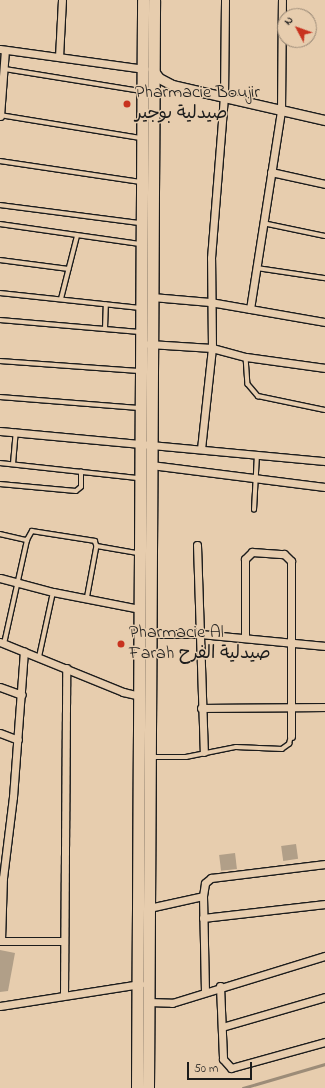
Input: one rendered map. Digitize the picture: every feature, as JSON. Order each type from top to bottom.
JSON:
[{"type":"highway","points":[[143,0],[148,69],[152,297],[152,444],[144,696],[143,984],[148,1002],[148,1088]]},
{"type":"highway","points":[[145,634],[140,609],[139,554],[141,138],[142,91],[148,69],[154,0]]},
{"type":"highway","points":[[137,1088],[149,908],[150,757],[144,696]]},
{"type":"street","points":[[59,57],[62,0]]},
{"type":"street","points":[[201,449],[212,348],[210,302],[212,230],[224,97],[225,0]]},
{"type":"street","points":[[250,308],[262,223],[281,111],[282,0]]},
{"type":"street","points":[[0,115],[5,69],[3,49],[148,69],[159,78],[172,85],[325,120]]},
{"type":"street","points":[[271,172],[325,184]]},
{"type":"street","points":[[152,297],[210,302],[325,322]]},
{"type":"street","points":[[140,344],[212,348],[246,357],[325,368]]},
{"type":"street","points":[[0,431],[325,461]]},
{"type":"street","points":[[151,465],[325,487]]},
{"type":"street","points":[[197,544],[201,708],[204,752]]},
{"type":"street","points":[[245,638],[245,559],[247,554],[284,554],[291,561],[291,736]]},
{"type":"street","points":[[0,578],[87,600],[140,609]]},
{"type":"street","points":[[145,634],[200,634],[325,646]]},
{"type":"street","points":[[2,643],[39,656],[123,692],[144,696]]},
{"type":"street","points":[[24,651],[18,740],[3,840],[1,940],[63,941]]},
{"type":"street","points":[[64,995],[63,941],[66,668]]},
{"type":"street","points":[[0,687],[22,695]]},
{"type":"street","points":[[201,708],[325,707]]},
{"type":"street","points":[[0,733],[18,740]]},
{"type":"street","points":[[205,992],[202,896],[205,883],[211,878],[325,864]]},
{"type":"street","points":[[149,908],[202,896]]},
{"type":"street","points":[[203,918],[325,904]]},
{"type":"street","points":[[148,1002],[172,1002],[220,986],[325,956]]},
{"type":"street","points":[[0,1006],[143,984]]},
{"type":"street","points":[[220,986],[223,1059],[231,1068],[325,1042]]},
{"type":"street","points":[[222,1027],[325,997]]},
{"type":"lane","points":[[5,69],[142,91]]},
{"type":"lane","points":[[0,115],[141,138]]},
{"type":"lane","points":[[0,161],[141,182]]},
{"type":"lane","points":[[0,205],[140,223]]},
{"type":"lane","points":[[262,223],[325,236]]},
{"type":"lane","points":[[0,224],[141,244]]},
{"type":"lane","points":[[61,299],[77,236]]},
{"type":"lane","points":[[0,260],[68,269]]},
{"type":"lane","points":[[255,268],[325,278]]},
{"type":"lane","points":[[0,293],[140,308]]},
{"type":"lane","points":[[105,329],[106,305]]},
{"type":"lane","points":[[0,320],[140,332]]},
{"type":"lane","points":[[246,357],[248,384],[258,396],[325,410]]},
{"type":"lane","points":[[0,361],[140,371]]},
{"type":"lane","points":[[0,397],[140,408]]},
{"type":"lane","points":[[13,464],[16,432]]},
{"type":"lane","points":[[254,510],[257,455]]},
{"type":"lane","points":[[0,463],[140,478]]},
{"type":"lane","points":[[0,484],[76,491],[81,487],[82,472]]},
{"type":"lane","points":[[2,643],[18,583],[27,540],[35,530],[92,540],[97,546],[139,554]]},
{"type":"lane","points":[[0,534],[27,540]]},
{"type":"lane","points":[[87,600],[97,546]]},
{"type":"lane","points":[[39,656],[53,592]]},
{"type":"lane","points":[[150,757],[186,757],[204,752],[242,747],[282,749],[289,744],[291,736]]},
{"type":"building","points":[[296,844],[298,859],[283,861],[281,846]]},
{"type":"building","points":[[235,853],[237,869],[221,871],[219,855]]},
{"type":"building","points":[[0,950],[15,953],[8,991],[0,992]]},
{"type":"waterway","points":[[243,1088],[325,1064]]},
{"type":"place","name":"Pharmacie Boujir صيدلية بوجير","points":[[127,104]]},
{"type":"place","name":"Pharmacie Al Farah صيدلية الفرح","points":[[121,644]]}]
